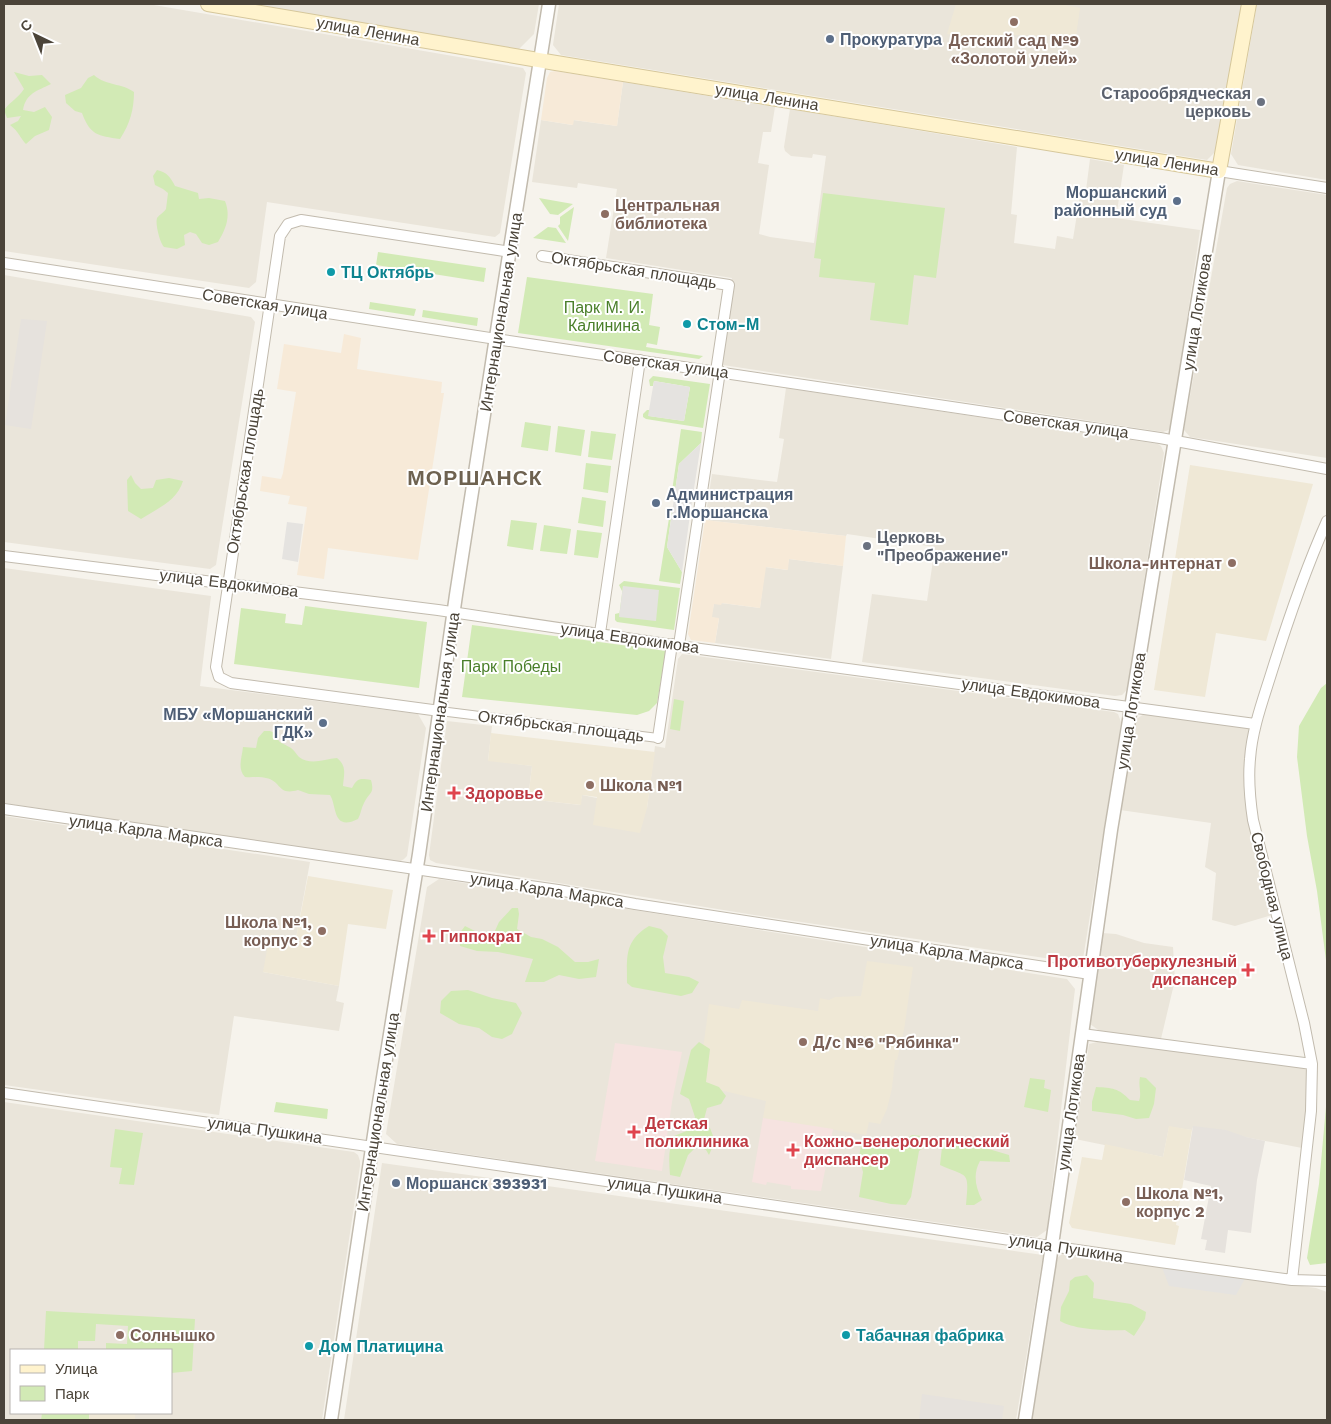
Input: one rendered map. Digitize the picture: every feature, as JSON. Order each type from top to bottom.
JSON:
[{"type":"main road","name":"улица Ленина","points":[[208,4],[541,61],[1220,171]]},
{"type":"main road","name":"улица Лотикова","points":[[1220,171],[1249,4]]},
{"type":"street","name":"Интернациональная улица","points":[[331,1420],[549,4]]},
{"type":"street","name":"улица Ленина","points":[[1220,171],[1327,188]]},
{"type":"street","name":"улица Лотикова","points":[[1025,1420],[1052,1246],[1111,830],[1220,171]]},
{"type":"street","name":"Октябрьская площадь","points":[[510,252],[301,220],[288,224],[280,236],[216,667],[219,677],[230,683],[658,738],[676,645],[718,371],[729,285],[542,256]]},
{"type":"street","name":"Советская улица","points":[[4,263],[270,305],[1176,441],[1327,469]]},
{"type":"street","points":[[600,633],[640,360]]},
{"type":"street","name":"Свободная улица","points":[[1292,1280],[1311,1111],[1312,1064],[1304,1023],[1253,820],[1249,790],[1250,760],[1256,724],[1282,641],[1310,560],[1327,521]]},
{"type":"street","name":"улица Евдокимова","points":[[4,556],[454,613],[1256,724]]},
{"type":"street","name":"улица Карла Маркса","points":[[4,809],[416,871],[558,890],[635,904],[1090,974]]},
{"type":"street","points":[[1082,1034],[1312,1064]]},
{"type":"street","name":"улица Пушкина","points":[[4,1093],[1052,1246],[1292,1280],[1327,1281]]},
{"type":"shaded area","points":[[4,4],[148,4],[523,68],[526,73],[500,233],[495,237],[267,202],[256,282],[249,288],[4,251]]},
{"type":"shaded area","points":[[246,4],[539,4],[534,34],[519,49]]},
{"type":"shaded area","points":[[559,4],[1242,4],[1217,150],[1207,160],[561,55],[553,45]]},
{"type":"shaded area","name":"Детский сад №9 «Золотой улей»","points":[[956,4],[1061,4],[1080,8],[1076,36],[1014,35],[991,41],[947,34]]},
{"type":"shaded area","points":[[1257,4],[1327,4],[1327,180],[1238,165],[1231,154]]},
{"type":"shaded area","points":[[555,71],[623,82],[617,126],[574,120],[573,125],[541,120],[547,78],[550,72]]},
{"type":"shaded area","points":[[623,82],[775,107],[771,132],[763,132],[758,163],[769,165],[759,234],[770,237],[814,243],[826,156],[813,154],[812,158],[791,156],[785,151],[790,109],[1017,147],[1011,214],[1017,215],[1014,243],[1055,249],[1057,236],[1073,239],[1081,189],[1086,190],[1090,159],[1124,165],[1116,218],[1200,230],[1171,429],[1163,432],[723,365],[720,356],[732,278],[606,258],[617,189],[578,183],[577,188],[532,182],[541,120],[572,125],[573,120],[617,126]]},
{"type":"shaded area","points":[[1237,181],[1327,195],[1327,458],[1190,437],[1184,430],[1227,188],[1230,184]]},
{"type":"shaded area","points":[[4,275],[251,317],[255,322],[216,565],[210,569],[4,542]]},
{"type":"shaded area","points":[[21,319],[47,321],[31,429],[5,425]]},
{"type":"shaded area","points":[[344,334],[361,338],[357,369],[442,382],[441,393],[444,393],[418,560],[328,548],[324,579],[297,575],[307,507],[288,504],[290,496],[260,491],[262,476],[281,479],[283,473],[296,392],[277,389],[284,344],[341,353]]},
{"type":"shaded area","points":[[654,381],[690,387],[684,421],[648,416]]},
{"type":"shaded area","points":[[786,388],[1158,444],[1161,446],[1164,453],[1125,692],[1122,695],[1115,696],[862,662],[872,594],[927,601],[935,547],[847,534],[846,536],[705,520],[712,474],[777,482],[784,439],[779,438]]},
{"type":"shaded area","points":[[701,443],[682,572],[667,547],[679,464]]},
{"type":"shaded area","name":"Школа-интернат","points":[[1190,465],[1313,484],[1266,641],[1216,633],[1205,697],[1154,690]]},
{"type":"shaded area","points":[[705,520],[846,536],[843,566],[789,559],[788,570],[766,567],[760,608],[722,603],[721,605],[714,604],[712,617],[719,618],[715,643],[691,640],[688,634]]},
{"type":"shaded area","points":[[287,522],[303,524],[298,562],[282,559]]},
{"type":"shaded area","points":[[789,559],[843,566],[831,659],[715,643],[719,619],[711,617],[714,604],[721,603],[760,608],[765,567],[787,570]]},
{"type":"shaded area","points":[[4,568],[211,596],[200,686],[418,714],[426,728],[407,856],[399,862],[4,803]]},
{"type":"shaded area","points":[[623,586],[659,590],[656,621],[619,617]]},
{"type":"shaded area","points":[[682,654],[1118,714],[1121,722],[1083,959],[1078,963],[754,915],[436,863],[430,860],[429,855],[447,721],[492,726],[488,760],[532,766],[528,799],[580,805],[582,795],[647,808],[655,746],[665,748],[678,659]]},
{"type":"shaded area","points":[[1144,714],[1243,725],[1249,729],[1244,766],[1249,820],[1272,915],[1235,926],[1212,920],[1216,873],[1205,867],[1211,823],[1120,810],[1135,720]]},
{"type":"shaded area","name":"Школа №1","points":[[491,733],[655,752],[647,808],[640,833],[593,825],[597,797],[582,795],[581,805],[528,799],[532,766],[488,761]]},
{"type":"shaded area","points":[[4,816],[310,862],[296,938],[263,972],[339,986],[336,1001],[344,1003],[339,1031],[234,1016],[219,1115],[4,1085]]},
{"type":"shaded area","name":"Школа №1, корпус 3","points":[[308,876],[393,890],[386,929],[348,924],[339,986],[263,972],[270,933],[296,938]]},
{"type":"shaded area","points":[[439,879],[1067,979],[1075,989],[1047,1230],[1037,1237],[397,1144],[386,1134],[427,887]]},
{"type":"shaded area","points":[[1102,933],[1116,934],[1144,943],[1173,947],[1175,980],[1160,1043],[1101,1032],[1090,1024]]},
{"type":"shaded area","name":"Д/с №6 \"Рябинка\"","points":[[867,961],[913,967],[904,1030],[897,1060],[895,1060],[892,1088],[887,1109],[880,1124],[869,1122],[866,1135],[763,1118],[766,1101],[703,1086],[700,1072],[709,1004],[739,1009],[742,1000],[818,1011],[820,998],[829,1000],[835,997],[861,996]]},
{"type":"shaded area","points":[[1101,1041],[1305,1067],[1309,1076],[1302,1148],[1193,1127],[1192,1130],[1169,1127],[1163,1157],[1075,1139],[1089,1044]]},
{"type":"shaded area","name":"Детская поликлиника","points":[[615,1043],[682,1052],[672,1102],[662,1171],[595,1161]]},
{"type":"shaded area","points":[[4,1102],[354,1152],[358,1155],[360,1166],[322,1420],[4,1420]]},
{"type":"shaded area","name":"Кожно-венерологический диспансер","points":[[763,1118],[833,1129],[821,1191],[791,1189],[791,1186],[767,1182],[766,1185],[752,1182]]},
{"type":"shaded area","name":"Школа №1, корпус 2","points":[[1169,1126],[1192,1130],[1176,1225],[1179,1226],[1175,1245],[1072,1228],[1069,1223],[1082,1157],[1102,1160],[1105,1144],[1163,1157]]},
{"type":"shaded area","points":[[1193,1126],[1226,1130],[1265,1141],[1257,1180],[1251,1233],[1228,1230],[1225,1253],[1205,1250],[1207,1240],[1201,1239],[1211,1186],[1184,1180]]},
{"type":"shaded area","points":[[382,1163],[1043,1255],[1016,1420],[344,1420]]},
{"type":"shaded area","points":[[1064,1253],[1316,1288],[1327,1292],[1327,1420],[1029,1420],[1055,1259]]},
{"type":"shaded area","points":[[1160,1262],[1248,1273],[1236,1295],[1169,1286]]},
{"type":"shaded area","points":[[922,1394],[1004,1406],[1002,1420],[919,1420]]},
{"type":"shaded area","points":[[42,1414],[135,1414],[135,1420],[41,1420]]},
{"type":"green space","points":[[14,72],[29,76],[42,75],[51,84],[33,93],[24,104],[23,110],[34,112],[45,107],[52,117],[49,130],[35,136],[26,144],[10,125],[18,121],[21,116],[7,118],[4,110],[24,89]]},
{"type":"green space","points":[[94,75],[99,79],[134,92],[131,116],[120,139],[96,133],[88,126],[82,113],[75,111],[66,103],[65,95],[81,88],[88,78]]},
{"type":"green space","points":[[157,170],[168,176],[175,186],[198,193],[199,199],[209,198],[225,201],[228,217],[218,242],[209,245],[202,243],[196,234],[190,232],[184,235],[185,245],[177,249],[164,247],[158,233],[157,221],[158,217],[166,209],[168,193],[155,185],[153,176]]},
{"type":"green space","points":[[823,193],[945,208],[936,278],[914,275],[908,325],[870,320],[875,283],[819,277],[821,259],[814,258]]},
{"type":"green space","points":[[539,198],[573,204],[558,215],[550,214]]},
{"type":"green space","points":[[574,207],[568,241],[558,226],[560,224],[560,217]]},
{"type":"green space","points":[[548,227],[556,228],[566,243],[533,238]]},
{"type":"green space","points":[[378,252],[486,268],[484,282],[376,265]]},
{"type":"green space","name":"Парк М. И. Калинина","points":[[527,277],[653,294],[649,325],[660,327],[657,345],[647,343],[646,347],[703,356],[699,359],[518,333]]},
{"type":"green space","points":[[370,302],[416,309],[414,316],[369,309]]},
{"type":"green space","points":[[423,310],[478,318],[477,326],[422,317]]},
{"type":"green space","points":[[653,376],[710,384],[703,428],[643,417],[643,414],[649,410],[649,416],[684,421],[690,387],[654,381],[653,386],[650,386],[649,380]]},
{"type":"green space","points":[[525,422],[551,426],[548,451],[521,447]]},
{"type":"green space","points":[[558,426],[585,430],[581,456],[555,452]]},
{"type":"green space","points":[[681,429],[702,432],[701,443],[679,464],[674,498],[671,498]]},
{"type":"green space","points":[[591,431],[616,434],[612,460],[588,457]]},
{"type":"green space","points":[[586,463],[611,466],[608,493],[583,489]]},
{"type":"green space","points":[[131,475],[141,489],[153,488],[156,480],[169,478],[183,481],[172,499],[141,519],[128,511],[127,480]]},
{"type":"green space","points":[[582,497],[606,501],[603,527],[578,523]]},
{"type":"green space","points":[[670,512],[672,512],[667,547],[682,572],[680,584],[659,581]]},
{"type":"green space","points":[[511,520],[537,523],[533,550],[507,546]]},
{"type":"green space","points":[[544,525],[571,529],[567,554],[540,551]]},
{"type":"green space","points":[[577,530],[602,533],[598,558],[574,555]]},
{"type":"green space","points":[[624,581],[680,588],[674,630],[617,622],[615,614],[619,613],[619,617],[623,586],[622,591],[619,585]]},
{"type":"green space","points":[[305,606],[427,622],[419,688],[234,664],[241,608],[286,614],[285,623],[302,625]]},
{"type":"green space","name":"Парк Победы","points":[[472,625],[666,651],[657,703],[649,711],[637,715],[462,697]]},
{"type":"green space","points":[[1327,683],[1327,968],[1297,757],[1299,726],[1321,688]]},
{"type":"green space","points":[[674,699],[684,701],[680,731],[670,729]]},
{"type":"green space","points":[[264,731],[275,733],[279,741],[294,750],[304,760],[313,762],[337,758],[344,767],[343,786],[352,788],[359,779],[371,780],[372,791],[363,805],[358,819],[350,822],[340,820],[330,795],[309,794],[298,790],[286,791],[275,782],[266,778],[245,777],[241,770],[243,747],[256,748],[258,738]]},
{"type":"green space","points":[[512,908],[518,908],[517,929],[531,937],[542,939],[558,947],[575,962],[588,962],[599,959],[596,977],[579,979],[559,975],[544,982],[525,982],[533,959],[498,952],[477,951],[460,946],[459,934],[465,926],[485,936],[494,933],[499,922]]},
{"type":"green space","points":[[649,926],[661,929],[668,936],[663,957],[665,973],[689,977],[699,982],[692,993],[681,996],[632,987],[627,983],[627,957],[631,944]]},
{"type":"green space","points":[[468,990],[516,1003],[522,1013],[512,1034],[502,1039],[492,1037],[479,1028],[459,1024],[440,1013],[441,1001],[451,991]]},
{"type":"green space","points":[[699,1042],[710,1049],[706,1082],[719,1087],[726,1096],[721,1104],[707,1108],[703,1123],[710,1128],[715,1141],[709,1155],[706,1150],[697,1146],[688,1155],[680,1177],[670,1175],[670,1150],[674,1136],[689,1130],[695,1117],[689,1099],[680,1094],[691,1050]]},
{"type":"green space","points":[[1140,1077],[1146,1078],[1156,1088],[1154,1104],[1149,1118],[1136,1119],[1123,1115],[1092,1111],[1096,1087],[1115,1089],[1130,1100],[1139,1101]]},
{"type":"green space","points":[[1030,1078],[1045,1080],[1044,1088],[1051,1090],[1048,1112],[1024,1107]]},
{"type":"green space","points":[[276,1102],[328,1109],[327,1119],[274,1112]]},
{"type":"green space","points":[[1326,1107],[1327,1263],[1310,1265],[1307,1258],[1319,1184]]},
{"type":"green space","points":[[115,1129],[143,1133],[134,1185],[119,1184],[122,1168],[110,1167]]},
{"type":"green space","points":[[912,1135],[949,1140],[985,1148],[1009,1155],[1010,1162],[980,1161],[976,1170],[976,1180],[982,1200],[974,1205],[966,1205],[967,1180],[962,1174],[940,1165],[942,1147],[929,1144],[919,1151],[911,1197],[906,1205],[891,1204],[859,1197],[863,1172],[859,1157],[862,1140],[876,1137],[902,1143]]},
{"type":"green space","points":[[1087,1275],[1094,1283],[1093,1298],[1131,1304],[1146,1312],[1145,1319],[1134,1336],[1125,1330],[1083,1328],[1060,1321],[1061,1307],[1069,1291],[1070,1281],[1075,1277]]},
{"type":"green space","name":"Солнышко","points":[[46,1311],[195,1319],[192,1371],[172,1373],[172,1349],[106,1349],[106,1343],[127,1344],[128,1326],[96,1324],[95,1341],[78,1341],[78,1349],[44,1349]]},
{"type":"green space","points":[[42,1414],[89,1414],[89,1420],[41,1420]]},
{"type":"place","name":"Детский сад №9 «Золотой улей»","points":[[1014,22]]},
{"type":"place","name":"Прокуратура","points":[[830,39]]},
{"type":"place","name":"Старообрядческая церковь","points":[[1261,102]]},
{"type":"place","name":"Моршанский районный суд","points":[[1177,201]]},
{"type":"place","name":"Центральная библиотека","points":[[605,214]]},
{"type":"place","name":"ТЦ Октябрь","points":[[331,272]]},
{"type":"place","name":"Стом-М","points":[[687,324]]},
{"type":"place","name":"Администрация г.Моршанска","points":[[656,503]]},
{"type":"place","name":"Церковь \"Преображение\"","points":[[867,546]]},
{"type":"place","name":"Школа-интернат","points":[[1232,563]]},
{"type":"place","name":"МБУ «Моршанский ГДК»","points":[[323,723]]},
{"type":"place","name":"Школа №1","points":[[590,785]]},
{"type":"place","name":"Здоровье","points":[[454,793]]},
{"type":"place","name":"Школа №1, корпус 3","points":[[322,931]]},
{"type":"place","name":"Гиппократ","points":[[429,936]]},
{"type":"place","name":"Противотуберкулезный диспансер","points":[[1248,970]]},
{"type":"place","name":"Д/с №6 \"Рябинка\"","points":[[803,1042]]},
{"type":"place","name":"Детская поликлиника","points":[[634,1132]]},
{"type":"place","name":"Кожно-венерологический диспансер","points":[[793,1150]]},
{"type":"place","name":"Моршанск 393931","points":[[396,1183]]},
{"type":"place","name":"Школа №1, корпус 2","points":[[1126,1202]]},
{"type":"place","name":"Солнышко","points":[[120,1335]]},
{"type":"place","name":"Табачная фабрика","points":[[846,1335]]},
{"type":"place","name":"Дом Платицина","points":[[309,1346]]},
{"type":"district","name":"МОРШАНСК","points":[[475,477]]}]
